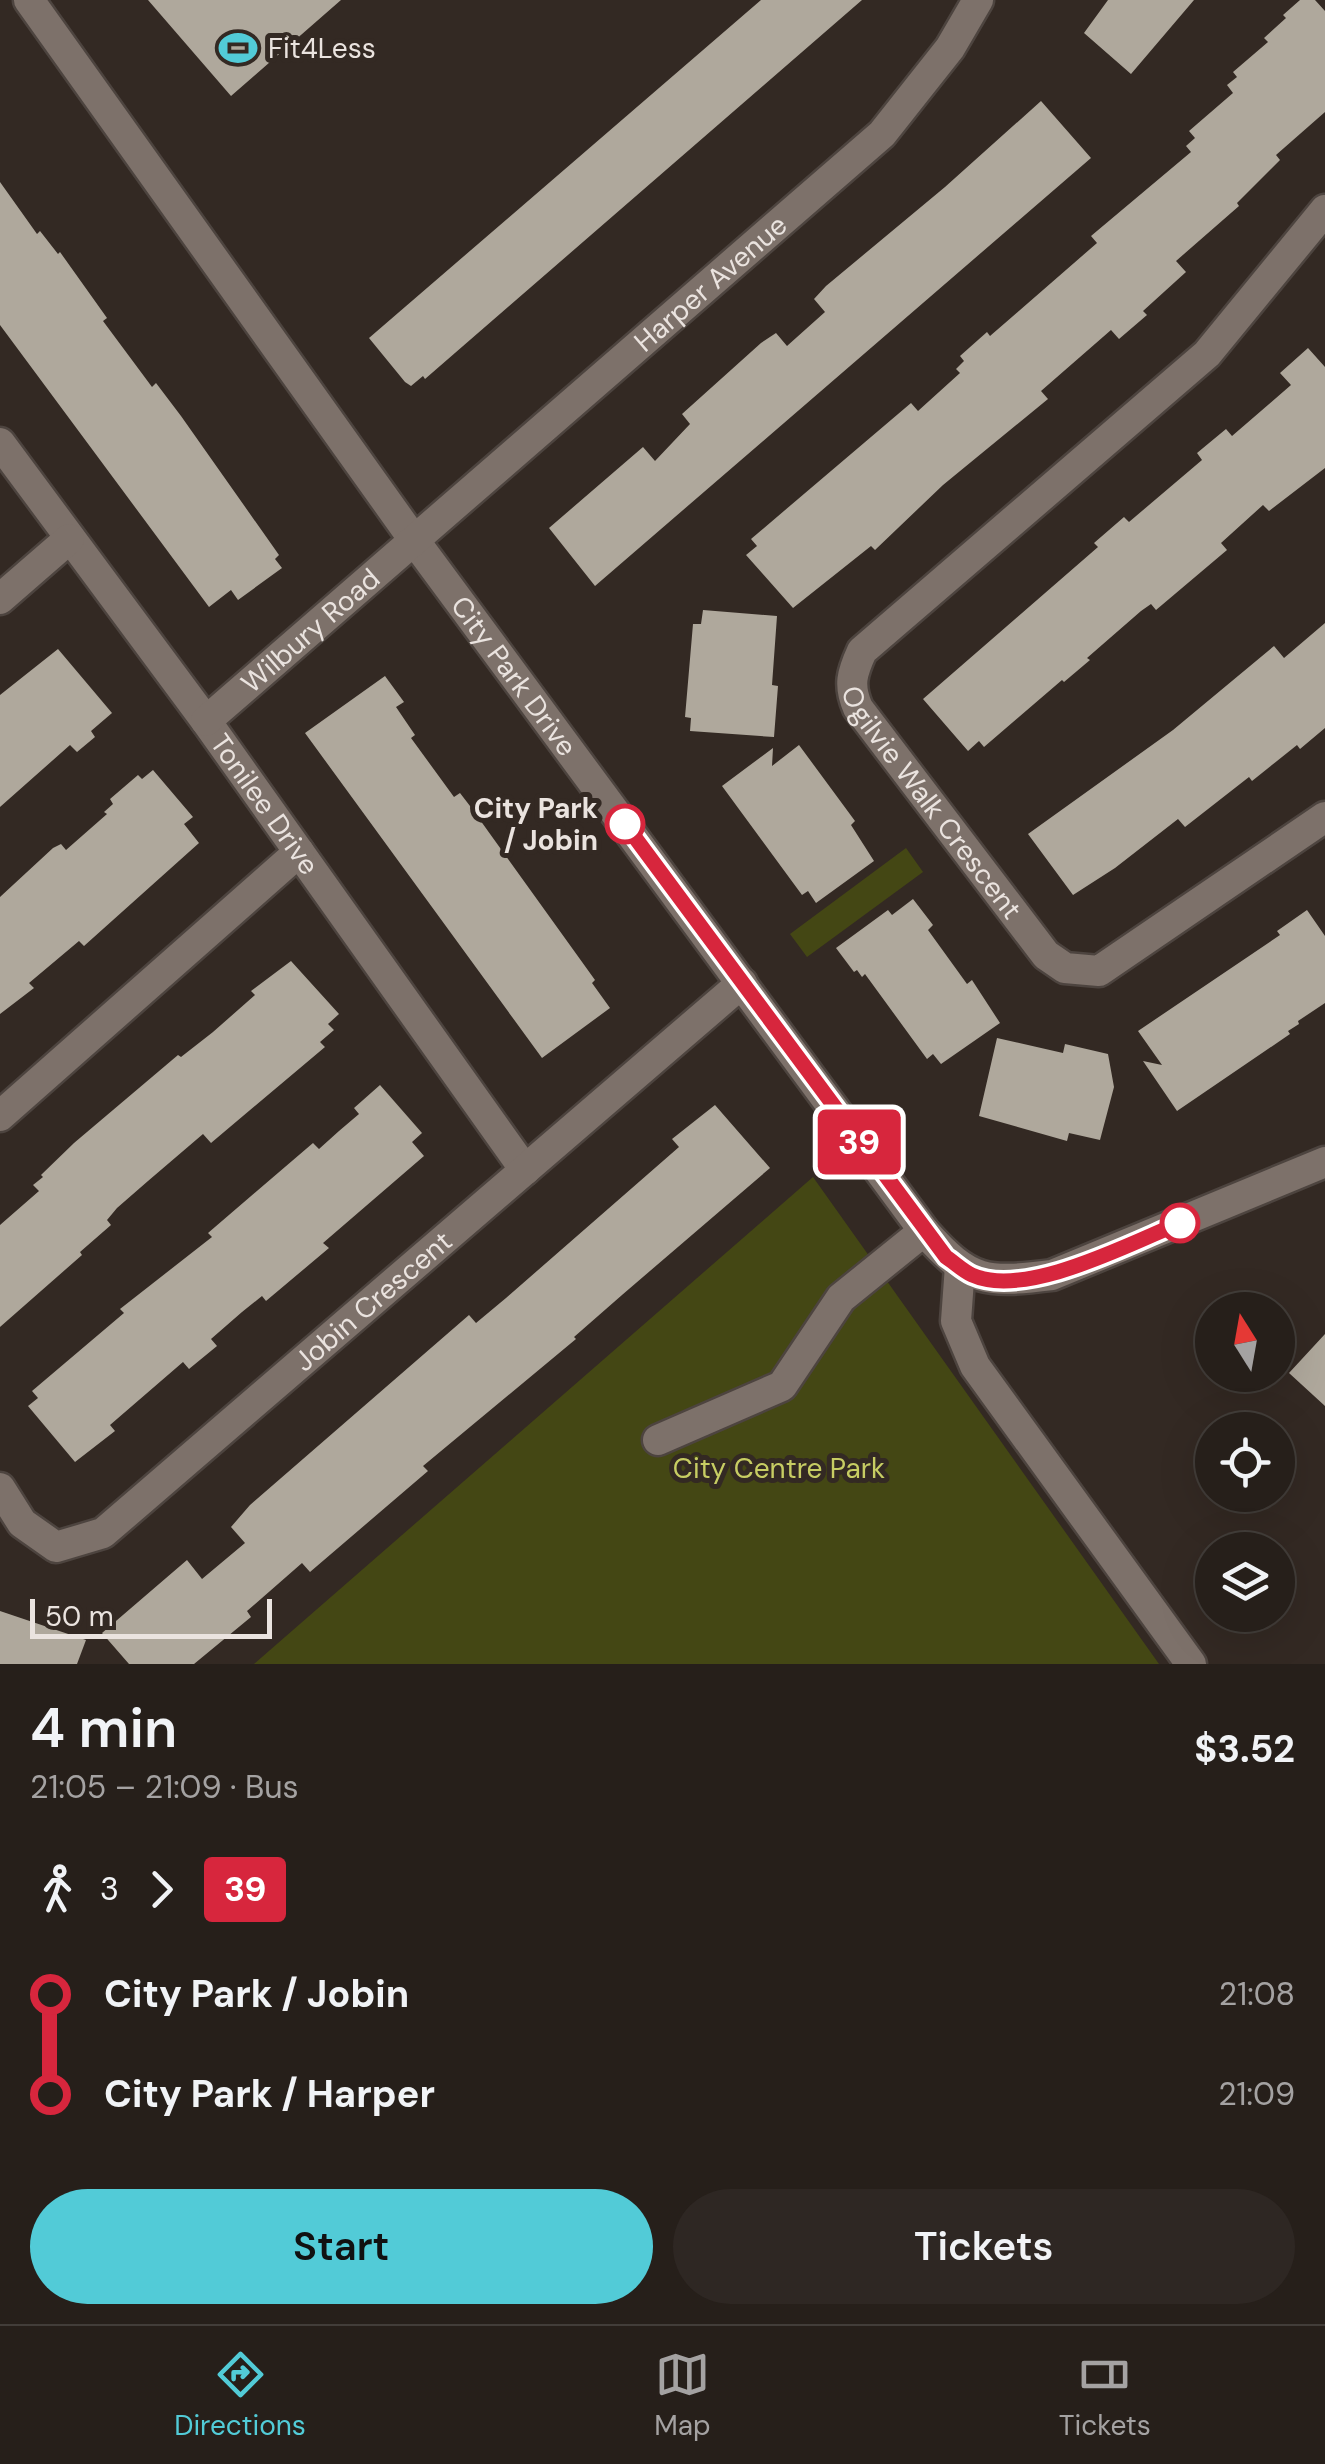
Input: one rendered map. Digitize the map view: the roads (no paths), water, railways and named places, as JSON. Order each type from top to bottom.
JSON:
[{"type":"street","name":"City Park Drive","points":[[29,0],[414,540],[946,1257],[974,1276],[1007,1280],[1052,1275],[1325,1162]]},
{"type":"street","name":"Harper Avenue","points":[[414,540],[882,134],[950,48],[978,0]]},
{"type":"street","name":"Ogilvie Walk Crescent","points":[[1325,210],[1207,354],[862,651],[852,672],[850,690],[858,708],[1046,955],[1065,968],[1099,971],[1325,817]]},
{"type":"street","name":"Tonilee Drive","points":[[0,443],[206,721],[525,1170]]},
{"type":"street","points":[[0,599],[69,539]]},
{"type":"street","name":"Wilbury Road","points":[[206,721],[414,540]]},
{"type":"street","points":[[0,1116],[299,852]]},
{"type":"street","name":"Jobin Crescent","points":[[0,1488],[22,1523],[56,1547],[103,1533],[742,983]]},
{"type":"street","points":[[658,1440],[782,1386],[840,1298],[885,1266],[924,1231]]},
{"type":"street","points":[[960,1266],[956,1322],[975,1366],[1192,1664]]},
{"type":"place","name":"Fit4Less","points":[[238,48]]},
{"type":"place","name":"City Park / Jobin","points":[[625,824]]},
{"type":"park label","name":"City Centre Park","points":[[779,1468]]}]
